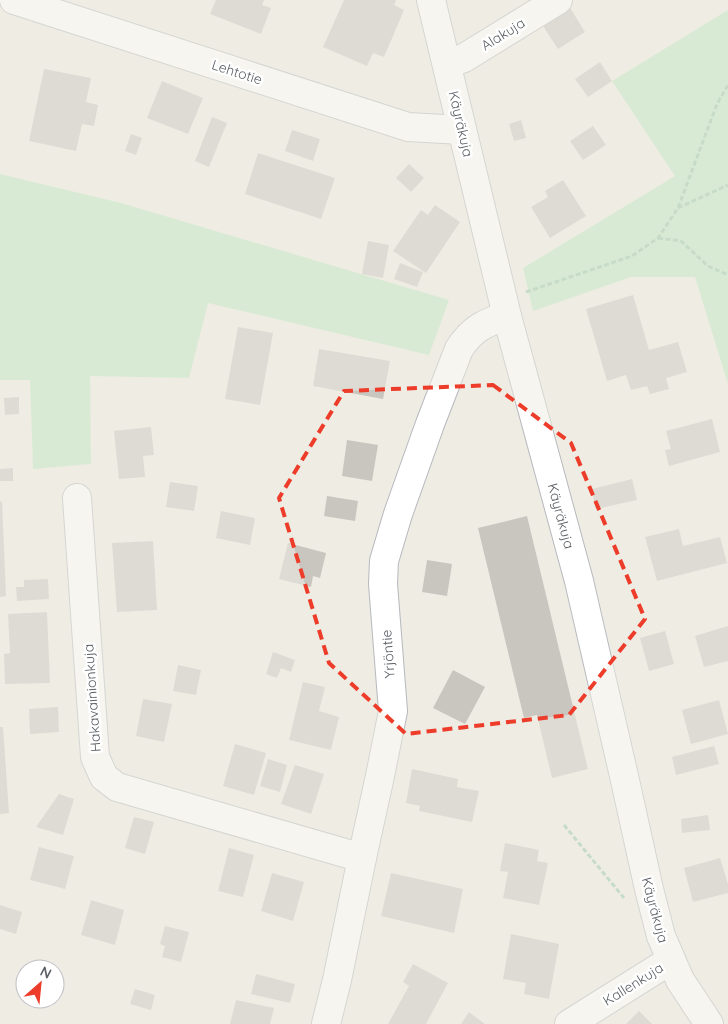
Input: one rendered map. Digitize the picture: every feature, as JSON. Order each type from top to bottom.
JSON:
[{"type":"street","name":"Lehtotie","points":[[14,0],[408,127],[462,130]]},
{"type":"street","name":"Käyräkuja","points":[[431,0],[462,130],[512,306],[579,581],[648,889],[661,936],[671,960],[682,984],[709,1024]]},
{"type":"street","name":"Alakuja","points":[[447,64],[464,58],[558,0]]},
{"type":"street","name":"Yrjöntie","points":[[326,1024],[337,980],[393,710],[383,584],[384,561],[398,514],[459,350],[478,328],[512,306]]},
{"type":"street","name":"Hakavainionkuja","points":[[77,498],[95,756],[104,777],[117,787],[362,858]]},
{"type":"street","name":"Kallenkuja","points":[[569,1024],[671,960]]},
{"type":"path","points":[[512,306],[632,256],[658,238],[678,208],[717,104],[728,86]]},
{"type":"path","points":[[678,208],[728,185]]},
{"type":"path","points":[[658,238],[681,241],[708,266],[728,275]]},
{"type":"path","points":[[564,825],[624,898]]},
{"type":"highlighted area","points":[[493,385],[571,443],[645,619],[569,715],[406,734],[329,663],[279,498],[344,391]]},
{"type":"green space","points":[[728,10],[728,384],[695,277],[631,277],[533,311],[523,268],[675,176],[612,81]]},
{"type":"green space","points":[[0,174],[121,203],[449,300],[429,355],[208,303],[189,378],[90,376],[91,464],[33,469],[30,380],[0,380]]},
{"type":"building","points":[[216,0],[264,0],[262,5],[271,8],[261,34],[210,14]]},
{"type":"building","points":[[344,0],[396,0],[394,5],[404,10],[384,57],[373,53],[367,66],[323,47]]},
{"type":"building","points":[[569,6],[585,32],[558,49],[541,23]]},
{"type":"building","points":[[600,62],[612,81],[588,97],[575,79]]},
{"type":"building","points":[[44,69],[91,78],[86,102],[98,105],[94,126],[82,124],[76,151],[29,141]]},
{"type":"building","points":[[162,81],[203,98],[188,134],[147,118]]},
{"type":"building","points":[[212,117],[227,123],[209,167],[195,161]]},
{"type":"building","points":[[521,120],[526,138],[514,141],[509,124]]},
{"type":"building","points":[[593,126],[606,145],[583,160],[570,141]]},
{"type":"building","points":[[292,130],[320,139],[313,161],[285,151]]},
{"type":"building","points":[[131,134],[142,138],[136,155],[125,151]]},
{"type":"building","points":[[258,153],[335,178],[321,219],[245,194]]},
{"type":"building","points":[[409,164],[424,178],[411,192],[396,178]]},
{"type":"building","points":[[563,180],[586,216],[550,238],[531,207],[548,197],[545,191]]},
{"type":"building","points":[[435,205],[460,222],[426,273],[393,251],[421,210],[428,215]]},
{"type":"building","points":[[368,241],[389,245],[383,278],[362,274]]},
{"type":"building","points":[[400,263],[423,272],[417,287],[394,279]]},
{"type":"building","points":[[633,295],[649,350],[678,342],[687,372],[666,378],[669,389],[650,394],[647,386],[631,390],[626,375],[607,381],[586,309]]},
{"type":"building","points":[[238,327],[273,333],[260,405],[225,399]]},
{"type":"building","points":[[319,349],[390,361],[383,399],[313,386]]},
{"type":"building","points":[[19,397],[19,414],[5,415],[4,398]]},
{"type":"building","points":[[712,419],[720,452],[669,466],[665,450],[671,449],[666,431]]},
{"type":"building","points":[[151,427],[154,455],[143,456],[145,477],[119,479],[114,431]]},
{"type":"building","points":[[347,440],[378,445],[372,481],[342,476]]},
{"type":"building","points":[[13,468],[13,481],[0,481],[0,469]]},
{"type":"building","points":[[632,479],[637,500],[596,509],[592,489]]},
{"type":"building","points":[[170,482],[198,486],[194,511],[166,507]]},
{"type":"building","points":[[327,496],[358,501],[355,521],[324,516]]},
{"type":"building","points":[[2,501],[6,596],[0,597],[0,502]]},
{"type":"building","points":[[221,511],[255,518],[250,545],[216,538]]},
{"type":"building","points":[[527,516],[588,769],[552,778],[537,715],[524,718],[478,528]]},
{"type":"building","points":[[679,529],[683,546],[720,537],[727,563],[657,581],[645,537]]},
{"type":"building","points":[[153,541],[157,610],[117,612],[112,543]]},
{"type":"building","points":[[288,543],[326,553],[320,578],[313,576],[311,587],[279,579]]},
{"type":"building","points":[[427,560],[452,564],[447,596],[422,592]]},
{"type":"building","points":[[48,579],[49,599],[17,601],[16,587],[24,587],[24,580]]},
{"type":"building","points":[[47,612],[50,683],[5,684],[4,654],[10,653],[8,614]]},
{"type":"building","points":[[728,626],[728,661],[704,667],[695,636]]},
{"type":"building","points":[[665,631],[674,664],[649,671],[640,638]]},
{"type":"building","points":[[273,652],[295,660],[291,672],[281,668],[277,678],[266,674]]},
{"type":"building","points":[[178,665],[201,670],[196,695],[173,691]]},
{"type":"building","points":[[453,670],[485,687],[465,724],[433,708]]},
{"type":"building","points":[[303,682],[325,687],[319,711],[339,717],[331,750],[289,740]]},
{"type":"building","points":[[143,699],[172,704],[164,742],[136,736]]},
{"type":"building","points":[[719,700],[728,734],[691,744],[682,710]]},
{"type":"building","points":[[58,707],[59,732],[30,734],[29,709]]},
{"type":"building","points":[[0,727],[3,727],[9,813],[0,814]]},
{"type":"building","points":[[235,744],[266,753],[254,795],[223,786]]},
{"type":"building","points":[[714,746],[719,764],[676,775],[672,757]]},
{"type":"building","points":[[268,759],[287,765],[280,792],[260,786]]},
{"type":"building","points":[[295,765],[324,774],[311,814],[281,804]]},
{"type":"building","points":[[412,769],[458,779],[457,787],[479,791],[472,822],[419,811],[420,806],[406,803]]},
{"type":"building","points":[[59,794],[74,799],[63,835],[36,827]]},
{"type":"building","points":[[708,815],[710,830],[682,833],[681,819]]},
{"type":"building","points":[[134,817],[154,822],[145,854],[125,848]]},
{"type":"building","points":[[505,843],[539,850],[537,861],[548,863],[539,905],[503,898],[508,872],[500,871]]},
{"type":"building","points":[[39,847],[74,856],[65,889],[30,880]]},
{"type":"building","points":[[229,848],[254,855],[243,897],[218,891]]},
{"type":"building","points":[[720,858],[728,884],[728,893],[693,902],[684,868]]},
{"type":"building","points":[[272,873],[304,882],[293,921],[261,911]]},
{"type":"building","points":[[391,873],[463,889],[454,933],[381,916]]},
{"type":"building","points":[[91,900],[124,910],[115,945],[81,935]]},
{"type":"building","points":[[0,905],[22,912],[16,934],[0,929]]},
{"type":"building","points":[[165,926],[189,932],[181,962],[162,957],[165,946],[160,944]]},
{"type":"building","points":[[511,934],[559,944],[549,999],[524,994],[526,983],[503,979]]},
{"type":"building","points":[[413,964],[448,983],[426,1024],[388,1024],[409,986],[403,982]]},
{"type":"building","points":[[256,974],[295,984],[290,1003],[251,994]]},
{"type":"building","points":[[135,989],[155,995],[151,1010],[130,1004]]},
{"type":"building","points":[[236,1000],[274,1008],[270,1024],[230,1024]]},
{"type":"building","points":[[639,1011],[652,1024],[626,1024]]},
{"type":"building","points":[[469,1012],[485,1024],[461,1024]]}]
